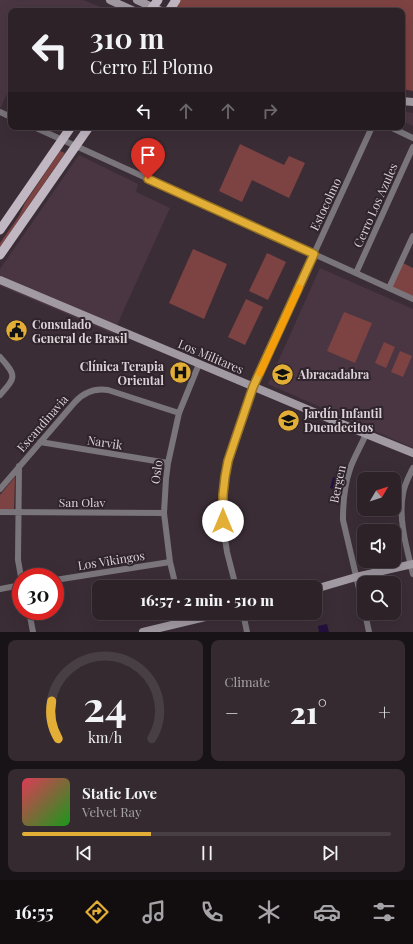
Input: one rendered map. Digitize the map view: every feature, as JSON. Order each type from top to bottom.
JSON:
[{"type":"main road","points":[[110,0],[127,8]]},
{"type":"main road","points":[[137,0],[155,7]]},
{"type":"main road","points":[[0,230],[68,130]]},
{"type":"main road","points":[[0,256],[87,130]]},
{"type":"main road","name":"Los Militares","points":[[0,280],[413,453]]},
{"type":"main road","points":[[322,587],[356,577],[412,564]]},
{"type":"main road","points":[[143,632],[193,620]]},
{"type":"street","points":[[40,130],[413,299]]},
{"type":"street","name":"Estocolmo","points":[[234,580],[224,531],[223,511],[225,477],[228,461],[253,387],[371,130]]},
{"type":"street","points":[[396,130],[413,138]]},
{"type":"street","name":"Cerro Los Azules","points":[[356,273],[413,147]]},
{"type":"street","points":[[390,288],[413,236]]},
{"type":"street","points":[[0,357],[11,370],[13,376],[10,384],[0,395]]},
{"type":"street","name":"Oslo","points":[[174,580],[170,562],[164,513],[168,463],[179,413],[199,364]]},
{"type":"street","name":"Escandinavia","points":[[0,489],[77,400],[84,394],[95,390],[108,390],[179,413]]},
{"type":"street","name":"Bergen","points":[[357,581],[343,520],[344,498],[350,469],[366,434]]},
{"type":"street","name":"Narvik","points":[[40,442],[168,463]]},
{"type":"street","points":[[19,466],[18,560],[19,568]]},
{"type":"street","points":[[413,468],[404,489],[401,505],[404,535],[412,564],[413,574]]},
{"type":"street","name":"San Olav","points":[[0,512],[164,513]]},
{"type":"street","name":"Los Vikingos","points":[[64,579],[170,562]]},
{"type":"street","points":[[0,589],[12,587]]},
{"type":"street","points":[[30,620],[33,632]]},
{"type":"street","points":[[244,620],[247,632]]},
{"type":"street","name":"Bergen","points":[[366,620],[369,632]]},
{"type":"shaded area","points":[[0,0],[83,0],[103,8],[8,8],[8,92],[0,109]]},
{"type":"shaded area","points":[[180,0],[413,0],[413,91],[405,90],[405,8],[175,8]]},
{"type":"shaded area","points":[[405,112],[413,113],[413,126],[405,122]]},
{"type":"shaded area","points":[[240,144],[284,165],[289,156],[305,163],[289,198],[252,180],[242,202],[219,191]]},
{"type":"shaded area","points":[[60,151],[65,153],[0,247],[0,243],[19,216],[25,203]]},
{"type":"shaded area","points":[[79,155],[138,184],[136,192],[170,208],[114,334],[0,286],[0,269]]},
{"type":"shaded area","points":[[193,249],[227,264],[204,319],[169,303]]},
{"type":"shaded area","points":[[267,253],[286,262],[268,300],[249,291]]},
{"type":"shaded area","points":[[401,262],[413,268],[413,299],[389,288]]},
{"type":"shaded area","points":[[320,268],[413,309],[413,448],[268,384]]},
{"type":"shaded area","points":[[246,299],[263,307],[245,345],[228,337]]},
{"type":"shaded area","points":[[344,312],[372,323],[355,363],[327,351]]},
{"type":"shaded area","points":[[384,342],[395,347],[386,368],[375,363]]},
{"type":"shaded area","points":[[400,351],[412,356],[403,377],[391,372]]},
{"type":"shaded area","points":[[15,477],[14,509],[0,509],[0,495]]},
{"type":"shaded area","points":[[333,477],[338,479],[336,490],[330,488]]},
{"type":"shaded area","points":[[327,624],[329,632],[319,632],[318,626]]},
{"type":"slow traffic","points":[[260,373],[299,288]]},
{"type":"place","name":"Consulado General de Brasil","points":[[17,331]]},
{"type":"place","name":"Clínica Terapia Oriental","points":[[180,373]]},
{"type":"place","name":"Abracadabra","points":[[283,374]]},
{"type":"place","name":"Jardín Infantil Duendecitos","points":[[288,420]]},
{"type":"route","points":[[148,179],[314,254],[253,387],[228,461],[223,495],[223,521]]}]
